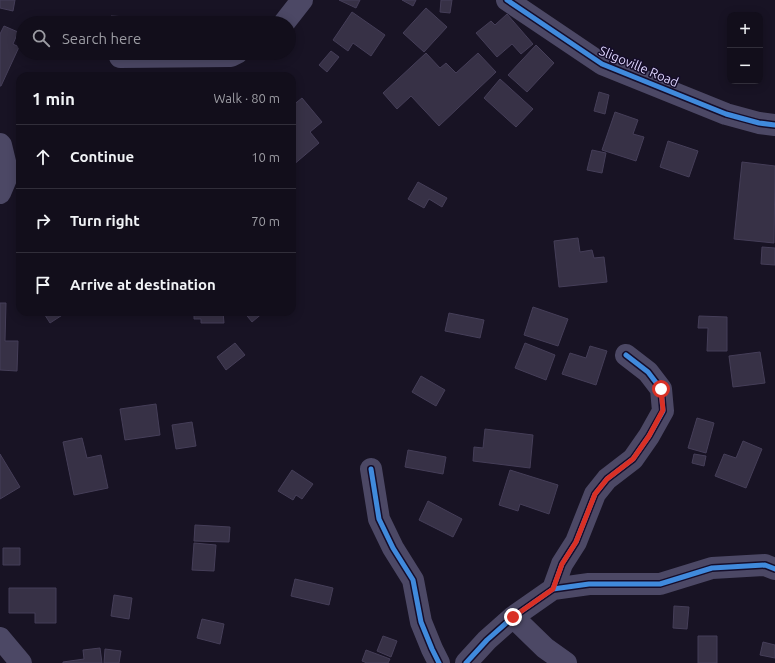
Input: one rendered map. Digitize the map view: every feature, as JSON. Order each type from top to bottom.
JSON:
[{"type":"street","points":[[289,16],[302,0]]},
{"type":"street","name":"Sligoville Road","points":[[507,0],[602,64],[726,114],[759,123],[775,125]]},
{"type":"street","points":[[0,144],[8,174],[0,193]]},
{"type":"street","points":[[553,589],[562,564],[576,542],[595,494],[607,479],[633,459],[649,436],[663,410],[661,389],[648,372],[626,355]]},
{"type":"street","points":[[371,469],[379,519],[393,548],[413,580],[421,622],[439,663]]},
{"type":"street","points":[[466,663],[487,640],[513,617],[553,589],[589,584],[660,584],[712,568],[765,565],[775,569]]},
{"type":"street","points":[[513,617],[545,648],[566,663]]},
{"type":"street","points":[[0,638],[21,663]]},
{"type":"building","points":[[0,0],[15,0],[13,11],[0,8]]},
{"type":"building","points":[[339,0],[360,0],[356,8]]},
{"type":"building","points":[[402,0],[416,0],[413,6]]},
{"type":"building","points":[[441,0],[452,0],[450,13],[440,12]]},
{"type":"building","points":[[426,8],[447,27],[424,52],[403,33]]},
{"type":"building","points":[[352,12],[385,35],[371,56],[353,43],[348,51],[333,40]]},
{"type":"building","points":[[507,14],[533,44],[521,54],[512,44],[497,57],[476,33],[491,21],[495,25]]},
{"type":"building","points":[[4,26],[16,31],[16,37],[13,44],[16,46],[16,54],[1,86],[0,86],[0,34]]},
{"type":"building","points":[[536,45],[554,63],[527,92],[508,75]]},
{"type":"building","points":[[331,51],[339,57],[327,72],[319,65]]},
{"type":"building","points":[[426,53],[440,68],[446,63],[456,73],[478,53],[496,72],[439,126],[411,96],[397,109],[383,93]]},
{"type":"building","points":[[500,79],[533,109],[516,127],[484,98]]},
{"type":"building","points":[[599,92],[609,95],[605,114],[594,111]]},
{"type":"building","points":[[302,98],[322,122],[310,132],[319,143],[296,163],[296,103]]},
{"type":"building","points":[[615,112],[638,120],[633,134],[644,137],[636,161],[602,150]]},
{"type":"building","points":[[668,141],[698,151],[689,177],[660,167]]},
{"type":"building","points":[[592,150],[606,153],[602,173],[587,170]]},
{"type":"building","points":[[742,162],[775,166],[774,243],[734,239]]},
{"type":"building","points":[[418,182],[447,198],[442,207],[429,199],[424,208],[408,199]]},
{"type":"building","points":[[578,238],[580,252],[592,250],[594,258],[604,257],[607,282],[559,287],[554,241]]},
{"type":"building","points":[[762,247],[775,248],[775,265],[761,264]]},
{"type":"building","points":[[0,303],[6,303],[5,341],[18,341],[17,371],[0,370]]},
{"type":"building","points":[[533,307],[568,319],[558,346],[524,335]]},
{"type":"building","points":[[449,313],[484,320],[480,338],[445,331]]},
{"type":"building","points":[[46,316],[61,316],[50,323]]},
{"type":"building","points":[[194,316],[223,316],[224,323],[201,323],[201,319],[194,319]]},
{"type":"building","points":[[247,316],[259,316],[252,322]]},
{"type":"building","points":[[699,316],[727,317],[727,351],[707,351],[708,328],[698,328]]},
{"type":"building","points":[[235,343],[245,355],[226,370],[217,357]]},
{"type":"building","points":[[525,343],[555,355],[546,380],[515,368]]},
{"type":"building","points":[[590,346],[607,351],[596,385],[562,374],[570,353],[586,358]]},
{"type":"building","points":[[760,352],[765,383],[733,387],[729,356]]},
{"type":"building","points":[[421,376],[445,390],[436,406],[412,392]]},
{"type":"building","points":[[156,404],[160,435],[125,440],[120,409]]},
{"type":"building","points":[[697,418],[714,423],[706,453],[688,448]]},
{"type":"building","points":[[192,422],[196,446],[176,449],[172,425]]},
{"type":"building","points":[[485,429],[533,435],[530,468],[473,461],[474,447],[483,448]]},
{"type":"building","points":[[82,438],[87,458],[101,455],[108,488],[74,495],[63,442]]},
{"type":"building","points":[[743,441],[762,449],[746,488],[715,476],[724,454],[736,458]]},
{"type":"building","points":[[408,450],[446,457],[443,474],[405,467]]},
{"type":"building","points":[[0,454],[20,487],[0,499]]},
{"type":"building","points":[[694,454],[706,456],[704,466],[692,463]]},
{"type":"building","points":[[292,470],[313,484],[302,499],[296,495],[293,500],[278,491]]},
{"type":"building","points":[[510,470],[558,485],[549,514],[520,504],[518,511],[499,505]]},
{"type":"building","points":[[428,501],[462,519],[453,537],[419,520]]},
{"type":"building","points":[[195,525],[230,527],[229,542],[194,541]]},
{"type":"building","points":[[194,543],[216,545],[214,571],[192,570]]},
{"type":"building","points":[[3,548],[20,548],[20,565],[3,565]]},
{"type":"building","points":[[295,579],[333,588],[329,605],[291,596]]},
{"type":"building","points":[[9,588],[56,588],[56,623],[35,623],[35,613],[9,613]]},
{"type":"building","points":[[114,595],[132,598],[129,619],[111,616]]},
{"type":"building","points":[[674,606],[689,607],[687,629],[673,628]]},
{"type":"building","points":[[202,619],[224,624],[220,644],[197,638]]},
{"type":"building","points":[[383,636],[397,641],[391,657],[377,651]]},
{"type":"building","points":[[698,636],[717,636],[717,663],[698,663]]},
{"type":"building","points":[[763,642],[775,645],[775,658],[760,655]]},
{"type":"building","points":[[100,648],[102,663],[63,663],[84,659],[83,650]]},
{"type":"building","points":[[105,649],[121,651],[119,663],[104,663]]},
{"type":"building","points":[[366,650],[390,659],[388,663],[367,663],[362,661]]},
{"type":"cycle path","points":[[507,0],[602,64],[726,114],[759,123],[775,125]]},
{"type":"cycle path","points":[[553,589],[562,564],[576,542],[595,494],[607,479],[633,459],[649,436],[663,411],[661,389],[648,372],[626,355]]},
{"type":"cycle path","points":[[371,469],[379,519],[393,548],[413,580],[421,622],[439,663]]},
{"type":"cycle path","points":[[466,663],[487,640],[513,617],[553,589],[589,584],[660,584],[712,568],[765,565],[775,569]]},
{"type":"route","points":[[513,617],[553,589],[562,564],[576,542],[595,494],[607,479],[633,459],[649,436],[663,410],[661,389]]}]
